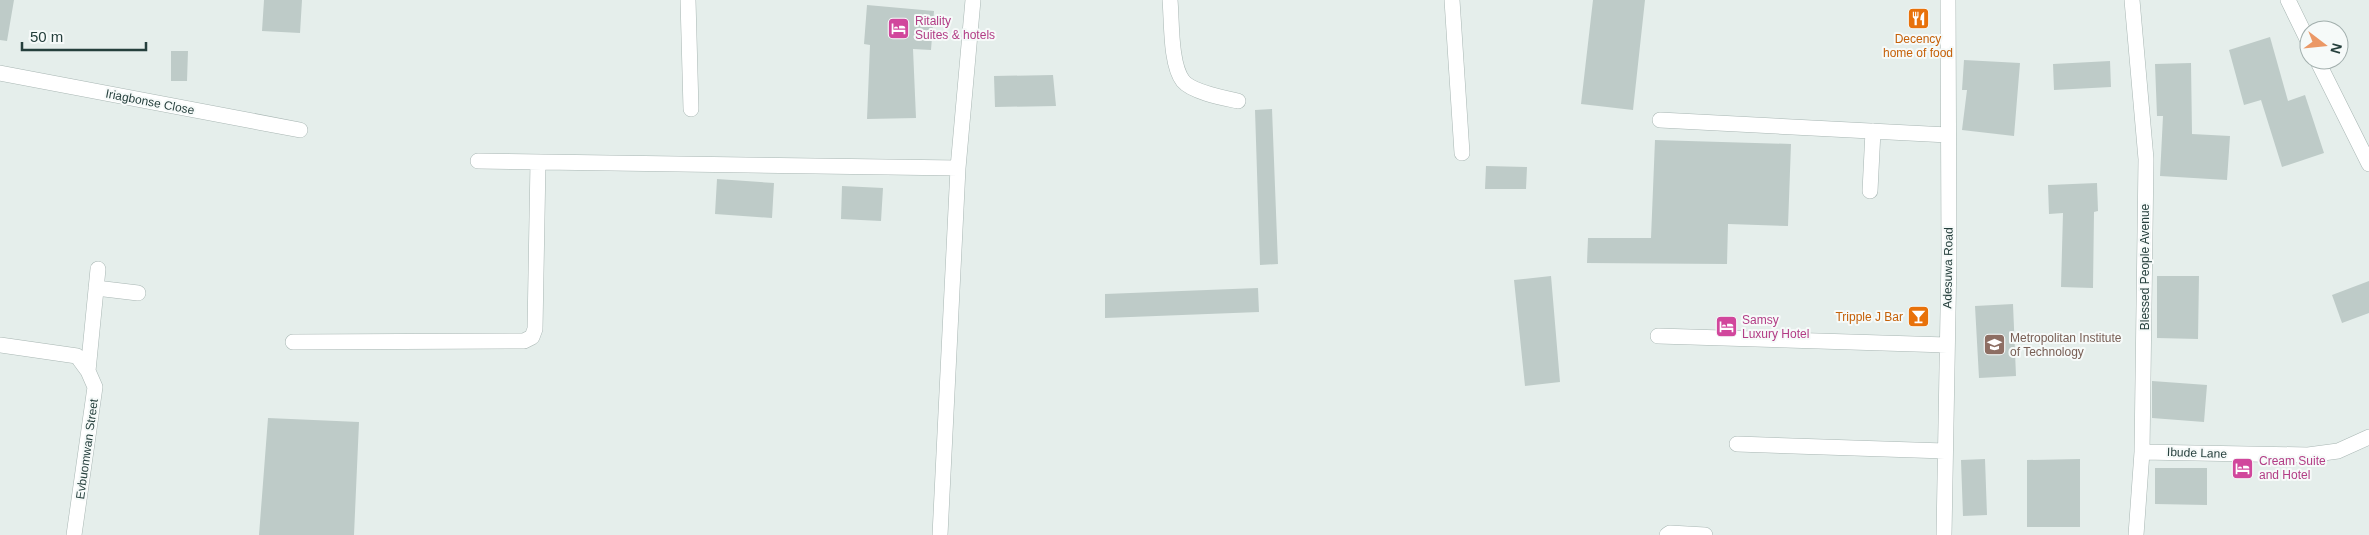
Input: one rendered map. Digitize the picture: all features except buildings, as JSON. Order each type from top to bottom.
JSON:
[{"type":"street","points":[[688,0],[692,109]]},
{"type":"street","points":[[940,535],[958,168],[973,0]]},
{"type":"street","points":[[1170,0],[1175,60],[1184,82],[1194,88],[1238,101]]},
{"type":"street","points":[[1452,0],[1462,153]]},
{"type":"street","name":"Adesuwa Road","points":[[1944,535],[1947,344],[1948,0]]},
{"type":"street","name":"Blessed People Avenue","points":[[2132,0],[2146,159],[2142,452],[2136,535]]},
{"type":"street","points":[[2288,0],[2299,23]]},
{"type":"street","points":[[2323,70],[2369,164]]},
{"type":"street","name":"Iriagbonse Close","points":[[0,73],[300,130]]},
{"type":"street","points":[[1660,120],[1948,135]]},
{"type":"street","points":[[1870,191],[1873,131]]},
{"type":"street","points":[[478,160],[958,168]]},
{"type":"street","points":[[293,342],[524,341],[532,337],[535,329],[538,162]]},
{"type":"street","points":[[88,371],[98,269]]},
{"type":"street","points":[[96,288],[138,293]]},
{"type":"street","points":[[1658,336],[1947,344]]},
{"type":"street","points":[[0,345],[77,356],[88,371]]},
{"type":"street","name":"Evbuomwan Street","points":[[74,535],[96,387],[88,371]]},
{"type":"street","name":"Ibude Lane","points":[[2142,452],[2308,455],[2338,451],[2369,437]]},
{"type":"street","points":[[1737,444],[1945,451]]},
{"type":"street","points":[[1667,535],[1670,532],[1705,535]]},
{"type":"place","name":"Decency home of food","points":[[1918,18]]},
{"type":"place","name":"Ritality Suites & hotels","points":[[899,28]]},
{"type":"place","name":"Tripple J Bar","points":[[1919,317]]},
{"type":"place","name":"Samsy Luxury Hotel","points":[[1726,327]]},
{"type":"place","name":"Metropolitan Institute of Technology","points":[[1994,345]]},
{"type":"place","name":"Cream Suite and Hotel","points":[[2243,468]]}]
